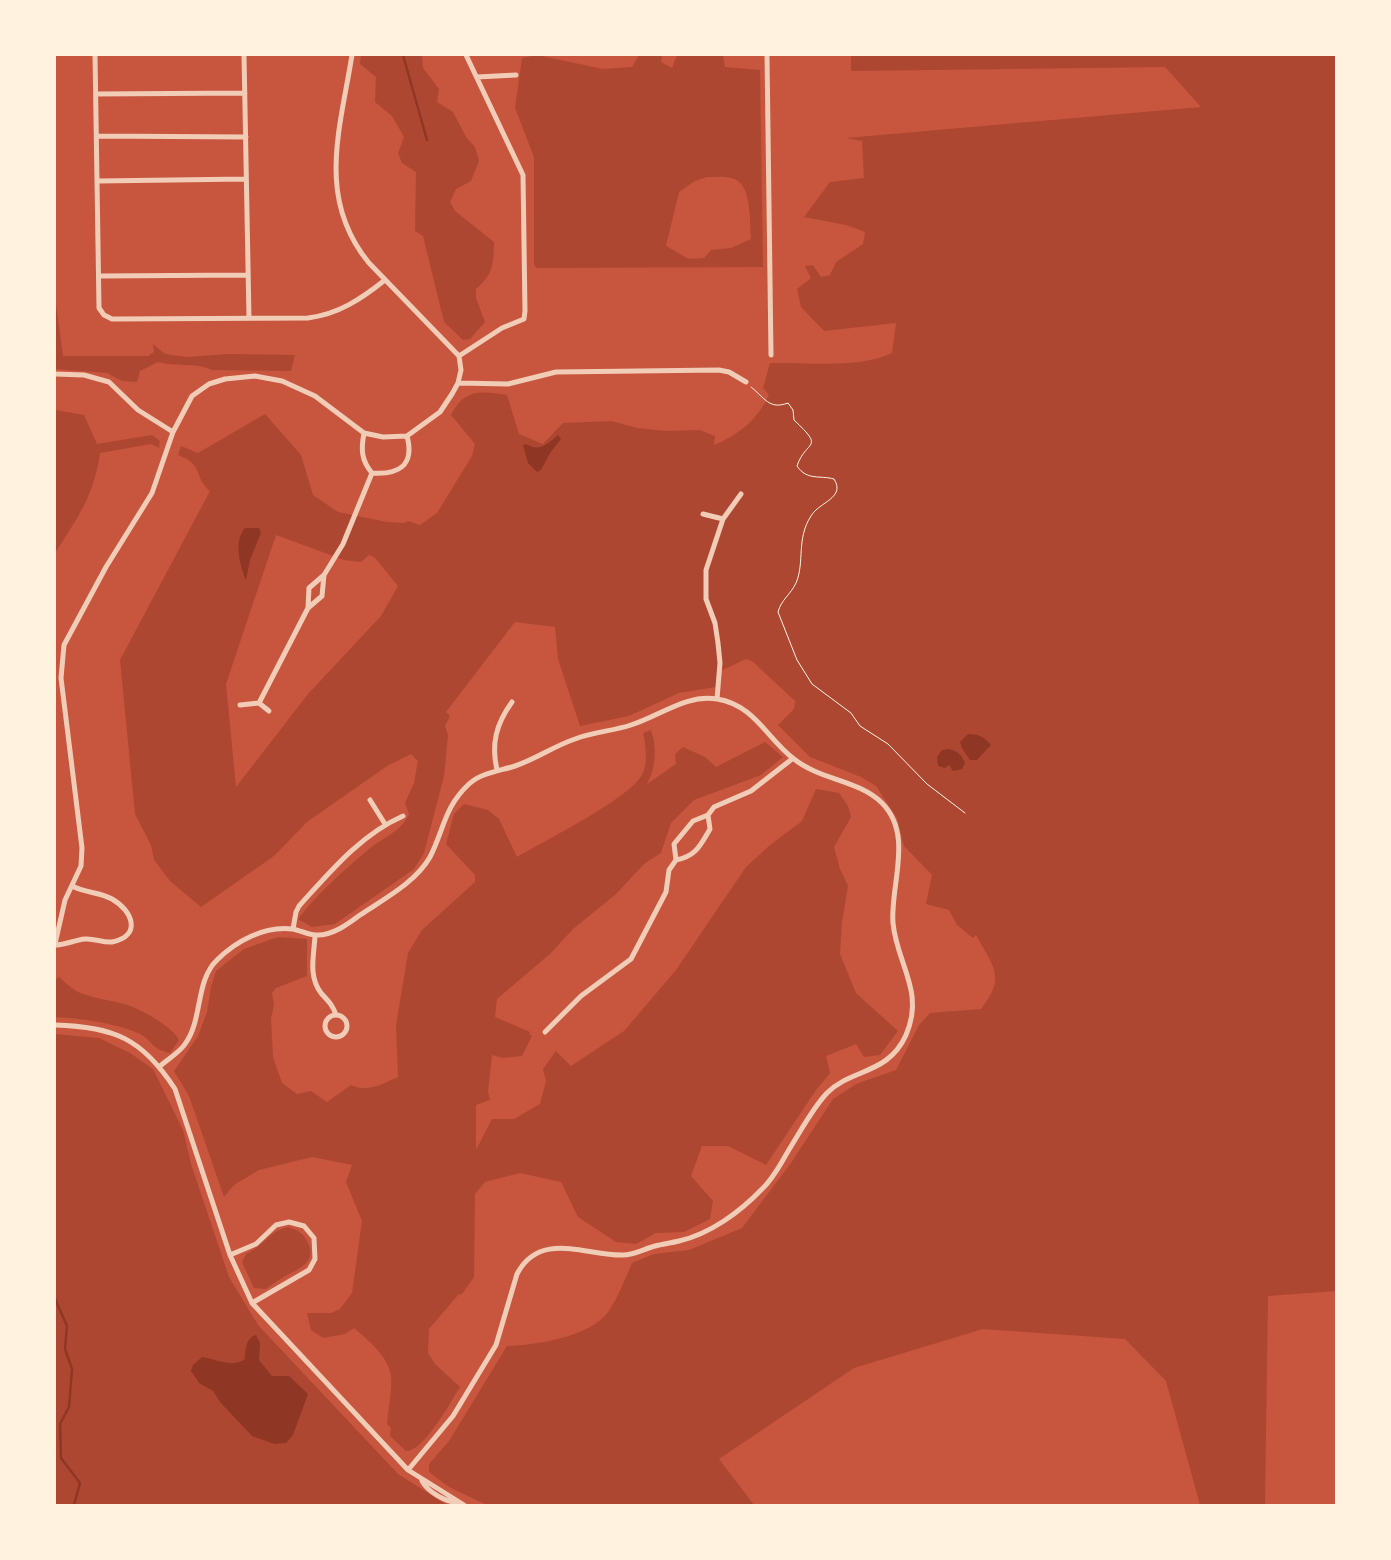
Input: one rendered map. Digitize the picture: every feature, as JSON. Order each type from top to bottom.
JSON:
[{"type":"street","points":[[95,55],[100,276],[99,308],[104,315],[112,319],[300,318],[324,316],[356,302],[385,280]]},
{"type":"street","points":[[244,55],[248,318]]},
{"type":"street","points":[[72,886],[83,892],[114,900],[132,917],[132,924],[128,932],[120,939],[111,942],[90,939],[66,945],[55,945],[65,900],[80,866],[82,848],[61,678],[64,645],[106,567],[152,493],[173,432],[192,396],[209,384],[225,379],[255,376],[282,381],[314,396],[364,433],[383,437],[407,436],[440,412],[458,383],[461,370],[459,356],[385,280],[357,247],[340,212],[336,193],[337,155],[352,55]]},
{"type":"street","points":[[459,356],[502,328],[524,319],[524,175],[466,55]]},
{"type":"street","points":[[767,55],[771,355]]},
{"type":"street","points":[[477,77],[516,75]]},
{"type":"street","points":[[96,94],[245,93]]},
{"type":"street","points":[[97,136],[246,137]]},
{"type":"street","points":[[98,181],[246,179]]},
{"type":"street","points":[[100,276],[248,275]]},
{"type":"street","points":[[458,383],[508,384],[556,372],[719,370],[729,372],[746,382]]},
{"type":"street","points":[[55,374],[84,375],[109,382],[138,410],[173,432]]},
{"type":"street","points":[[364,433],[363,458],[372,473]]},
{"type":"street","points":[[372,473],[394,473],[403,466],[407,456],[407,436]]},
{"type":"street","points":[[308,608],[308,588],[324,575],[343,544],[372,473]]},
{"type":"street","points":[[717,699],[720,664],[715,623],[706,598],[705,582],[708,564],[722,519],[742,494]]},
{"type":"street","points":[[703,514],[722,519]]},
{"type":"street","points":[[259,702],[308,608],[322,596],[324,575]]},
{"type":"street","points":[[160,1066],[185,1045],[194,1024],[206,978],[213,963],[241,942],[261,932],[293,930],[315,936],[331,932],[346,925],[406,883],[429,858],[444,818],[471,782],[497,770],[514,766],[580,737],[630,726],[692,700],[717,699],[727,701],[748,712],[765,727],[792,758],[820,775],[866,790],[885,806],[897,830],[899,856],[892,913],[893,929],[913,993],[913,1009],[906,1035],[896,1052],[886,1062],[833,1088],[826,1094],[810,1115],[763,1188],[722,1222],[700,1236],[622,1255],[566,1247],[554,1248],[531,1257],[520,1267],[500,1335],[482,1369],[453,1416],[408,1470]]},
{"type":"street","points":[[240,705],[259,702]]},
{"type":"street","points":[[259,702],[269,712]]},
{"type":"street","points":[[497,770],[494,737],[503,715],[512,702]]},
{"type":"street","points":[[545,1032],[581,996],[631,960],[666,892],[669,870],[676,860],[674,844],[693,821],[708,814],[714,806],[751,791],[792,758]]},
{"type":"street","points":[[370,800],[385,824]]},
{"type":"street","points":[[676,860],[688,858],[699,848],[710,829],[708,814]]},
{"type":"street","points":[[293,930],[299,906],[345,857],[385,824],[403,816]]},
{"type":"street","points":[[315,936],[313,977],[336,1015]]},
{"type":"street","points":[[336,1015],[342,1017],[347,1026],[346,1031],[336,1037],[327,1032],[325,1026],[327,1020],[336,1015]]},
{"type":"street","points":[[55,1025],[90,1026],[114,1033],[141,1049],[160,1066],[175,1089],[230,1255],[252,1303],[408,1470],[422,1481],[425,1486],[451,1502],[458,1502],[464,1505]]},
{"type":"street","points":[[230,1255],[256,1244],[276,1226],[289,1222],[304,1226],[314,1238],[315,1259],[308,1270],[252,1303]]},
{"type":"path","points":[[746,382],[771,405],[776,406],[788,403],[793,410],[794,420],[806,432],[812,443],[797,466],[801,472],[814,478],[834,479],[838,489],[837,494],[815,510],[806,524],[800,544],[796,582],[780,605],[778,612],[782,626],[805,676],[820,690],[851,712],[860,726],[888,744],[927,784],[965,813]]},
{"type":"shaded area","points":[[361,55],[422,55],[423,68],[439,89],[437,102],[453,112],[466,137],[475,147],[479,161],[471,181],[456,189],[450,202],[455,211],[494,242],[491,268],[486,278],[476,289],[476,298],[485,322],[470,339],[463,340],[444,322],[423,236],[415,231],[416,172],[402,163],[398,153],[404,137],[392,116],[375,102],[376,77],[360,64]]},
{"type":"shaded area","points":[[537,55],[603,69],[632,67],[639,55],[662,55],[661,62],[672,68],[677,55],[723,55],[725,67],[760,70],[763,267],[537,268],[534,265],[534,157],[515,108],[522,58]],"holes":[[[707,177],[731,178],[738,181],[743,187],[749,204],[751,239],[731,248],[711,250],[704,258],[689,259],[666,246],[679,192],[695,181]]]},
{"type":"shaded area","points":[[851,55],[1336,55],[1336,1291],[1268,1296],[1265,1505],[1200,1505],[1166,1381],[1125,1339],[983,1329],[854,1368],[719,1459],[754,1505],[487,1505],[449,1487],[429,1472],[429,1464],[449,1441],[507,1346],[532,1344],[562,1338],[589,1328],[600,1321],[612,1307],[632,1263],[654,1254],[689,1250],[742,1228],[791,1163],[833,1099],[856,1084],[896,1070],[919,1025],[930,1013],[981,1009],[993,989],[995,972],[976,935],[973,938],[957,925],[949,910],[926,904],[932,875],[904,846],[897,818],[876,786],[861,777],[810,757],[778,725],[794,709],[795,701],[752,661],[746,659],[718,672],[716,687],[679,693],[629,716],[580,726],[558,659],[555,627],[515,622],[446,712],[450,716],[445,726],[448,735],[444,776],[424,853],[414,869],[335,924],[312,927],[298,919],[314,900],[341,874],[369,849],[401,826],[409,814],[405,803],[414,783],[418,761],[411,754],[387,766],[307,822],[274,856],[201,907],[170,881],[154,860],[151,845],[135,814],[120,660],[210,491],[202,481],[196,467],[178,455],[181,446],[198,453],[265,414],[301,455],[313,495],[338,512],[387,522],[404,523],[408,521],[420,525],[437,513],[472,456],[475,444],[451,415],[462,400],[474,393],[507,395],[519,434],[543,444],[563,423],[612,421],[637,428],[666,431],[700,430],[715,436],[714,445],[732,436],[747,425],[765,404],[769,395],[763,388],[770,363],[849,363],[879,358],[892,353],[896,323],[824,331],[801,307],[797,289],[811,278],[805,266],[813,265],[821,277],[830,275],[836,262],[863,244],[865,232],[846,225],[804,217],[830,182],[864,178],[862,141],[846,138],[1201,107],[1165,67],[851,71]],"holes":[[[276,535],[344,560],[361,562],[369,555],[375,558],[398,586],[381,616],[308,694],[236,787],[226,684]]]},
{"type":"shaded area","points":[[55,297],[63,356],[148,356],[154,352],[153,344],[165,354],[186,357],[230,354],[295,355],[291,371],[212,370],[199,366],[158,362],[140,371],[137,382],[122,381],[107,373],[55,369]]},
{"type":"shaded area","points":[[55,410],[84,415],[97,444],[152,435],[160,441],[159,448],[151,444],[100,453],[94,482],[84,506],[55,553]]},
{"type":"shaded area","points":[[558,435],[561,439],[550,453],[541,470],[537,472],[528,463],[523,445],[543,446]]},
{"type":"shaded area","points":[[245,528],[259,528],[261,533],[250,560],[246,580],[238,546],[241,533]]},
{"type":"shaded area","points":[[651,730],[655,757],[647,784],[676,764],[675,754],[683,747],[705,757],[716,767],[765,742],[783,757],[761,775],[694,800],[671,823],[661,853],[644,864],[615,895],[573,929],[551,953],[497,999],[495,1017],[530,1032],[529,1034],[532,1036],[522,1056],[503,1058],[492,1055],[488,1092],[490,1100],[476,1105],[476,1150],[492,1119],[514,1119],[540,1104],[546,1081],[543,1069],[556,1051],[571,1066],[624,1031],[676,970],[746,867],[769,846],[802,821],[816,789],[839,793],[848,806],[851,817],[834,847],[840,869],[848,886],[842,922],[840,954],[856,993],[898,1031],[880,1055],[864,1057],[856,1044],[826,1056],[830,1073],[816,1090],[766,1165],[728,1146],[702,1146],[691,1176],[713,1201],[710,1219],[684,1232],[656,1233],[636,1244],[616,1242],[578,1217],[561,1182],[520,1173],[485,1182],[475,1194],[474,1277],[462,1294],[458,1295],[429,1329],[428,1353],[435,1364],[460,1387],[429,1435],[413,1449],[406,1451],[390,1436],[391,1428],[387,1424],[391,1377],[387,1363],[382,1356],[354,1328],[345,1334],[323,1338],[311,1330],[307,1313],[331,1313],[340,1309],[352,1293],[362,1221],[346,1182],[352,1165],[312,1157],[259,1170],[234,1185],[224,1197],[189,1096],[174,1071],[198,1036],[207,1012],[216,971],[244,949],[278,937],[307,939],[307,976],[276,988],[272,993],[274,1005],[271,1019],[273,1057],[282,1083],[297,1094],[311,1091],[327,1102],[351,1085],[369,1088],[398,1077],[396,1025],[408,953],[422,930],[475,882],[475,875],[446,844],[454,814],[464,804],[488,810],[499,819],[517,857],[604,807],[634,785],[642,775],[645,766],[646,748],[643,733]]},
{"type":"shaded area","points":[[968,734],[981,736],[991,745],[977,760],[970,760],[962,748],[960,742]]},
{"type":"shaded area","points":[[948,749],[959,753],[962,757],[965,763],[962,769],[953,771],[949,765],[945,768],[938,766],[937,757],[942,750]]},
{"type":"shaded area","points":[[59,977],[78,992],[124,1004],[146,1013],[170,1029],[179,1040],[170,1053],[159,1049],[143,1035],[128,1029],[97,1022],[55,1017],[55,980]]},
{"type":"shaded area","points":[[55,1034],[99,1038],[130,1053],[153,1069],[183,1130],[191,1164],[229,1277],[258,1325],[398,1474],[447,1505],[55,1505]]},
{"type":"shaded area","points":[[288,1227],[300,1232],[306,1240],[310,1249],[309,1259],[299,1269],[266,1289],[254,1288],[242,1262],[246,1254],[258,1247],[271,1235]]},
{"type":"shaded area","points":[[256,1335],[260,1343],[259,1360],[272,1376],[289,1376],[308,1394],[293,1435],[286,1443],[274,1444],[252,1436],[220,1402],[213,1391],[199,1383],[191,1371],[193,1365],[202,1357],[230,1363],[241,1362],[245,1359],[248,1342]]},
{"type":"waterway","points":[[403,55],[427,140]]},
{"type":"waterway","points":[[55,1299],[67,1326],[65,1349],[72,1369],[69,1407],[60,1424],[61,1458],[80,1483],[74,1505]]}]
